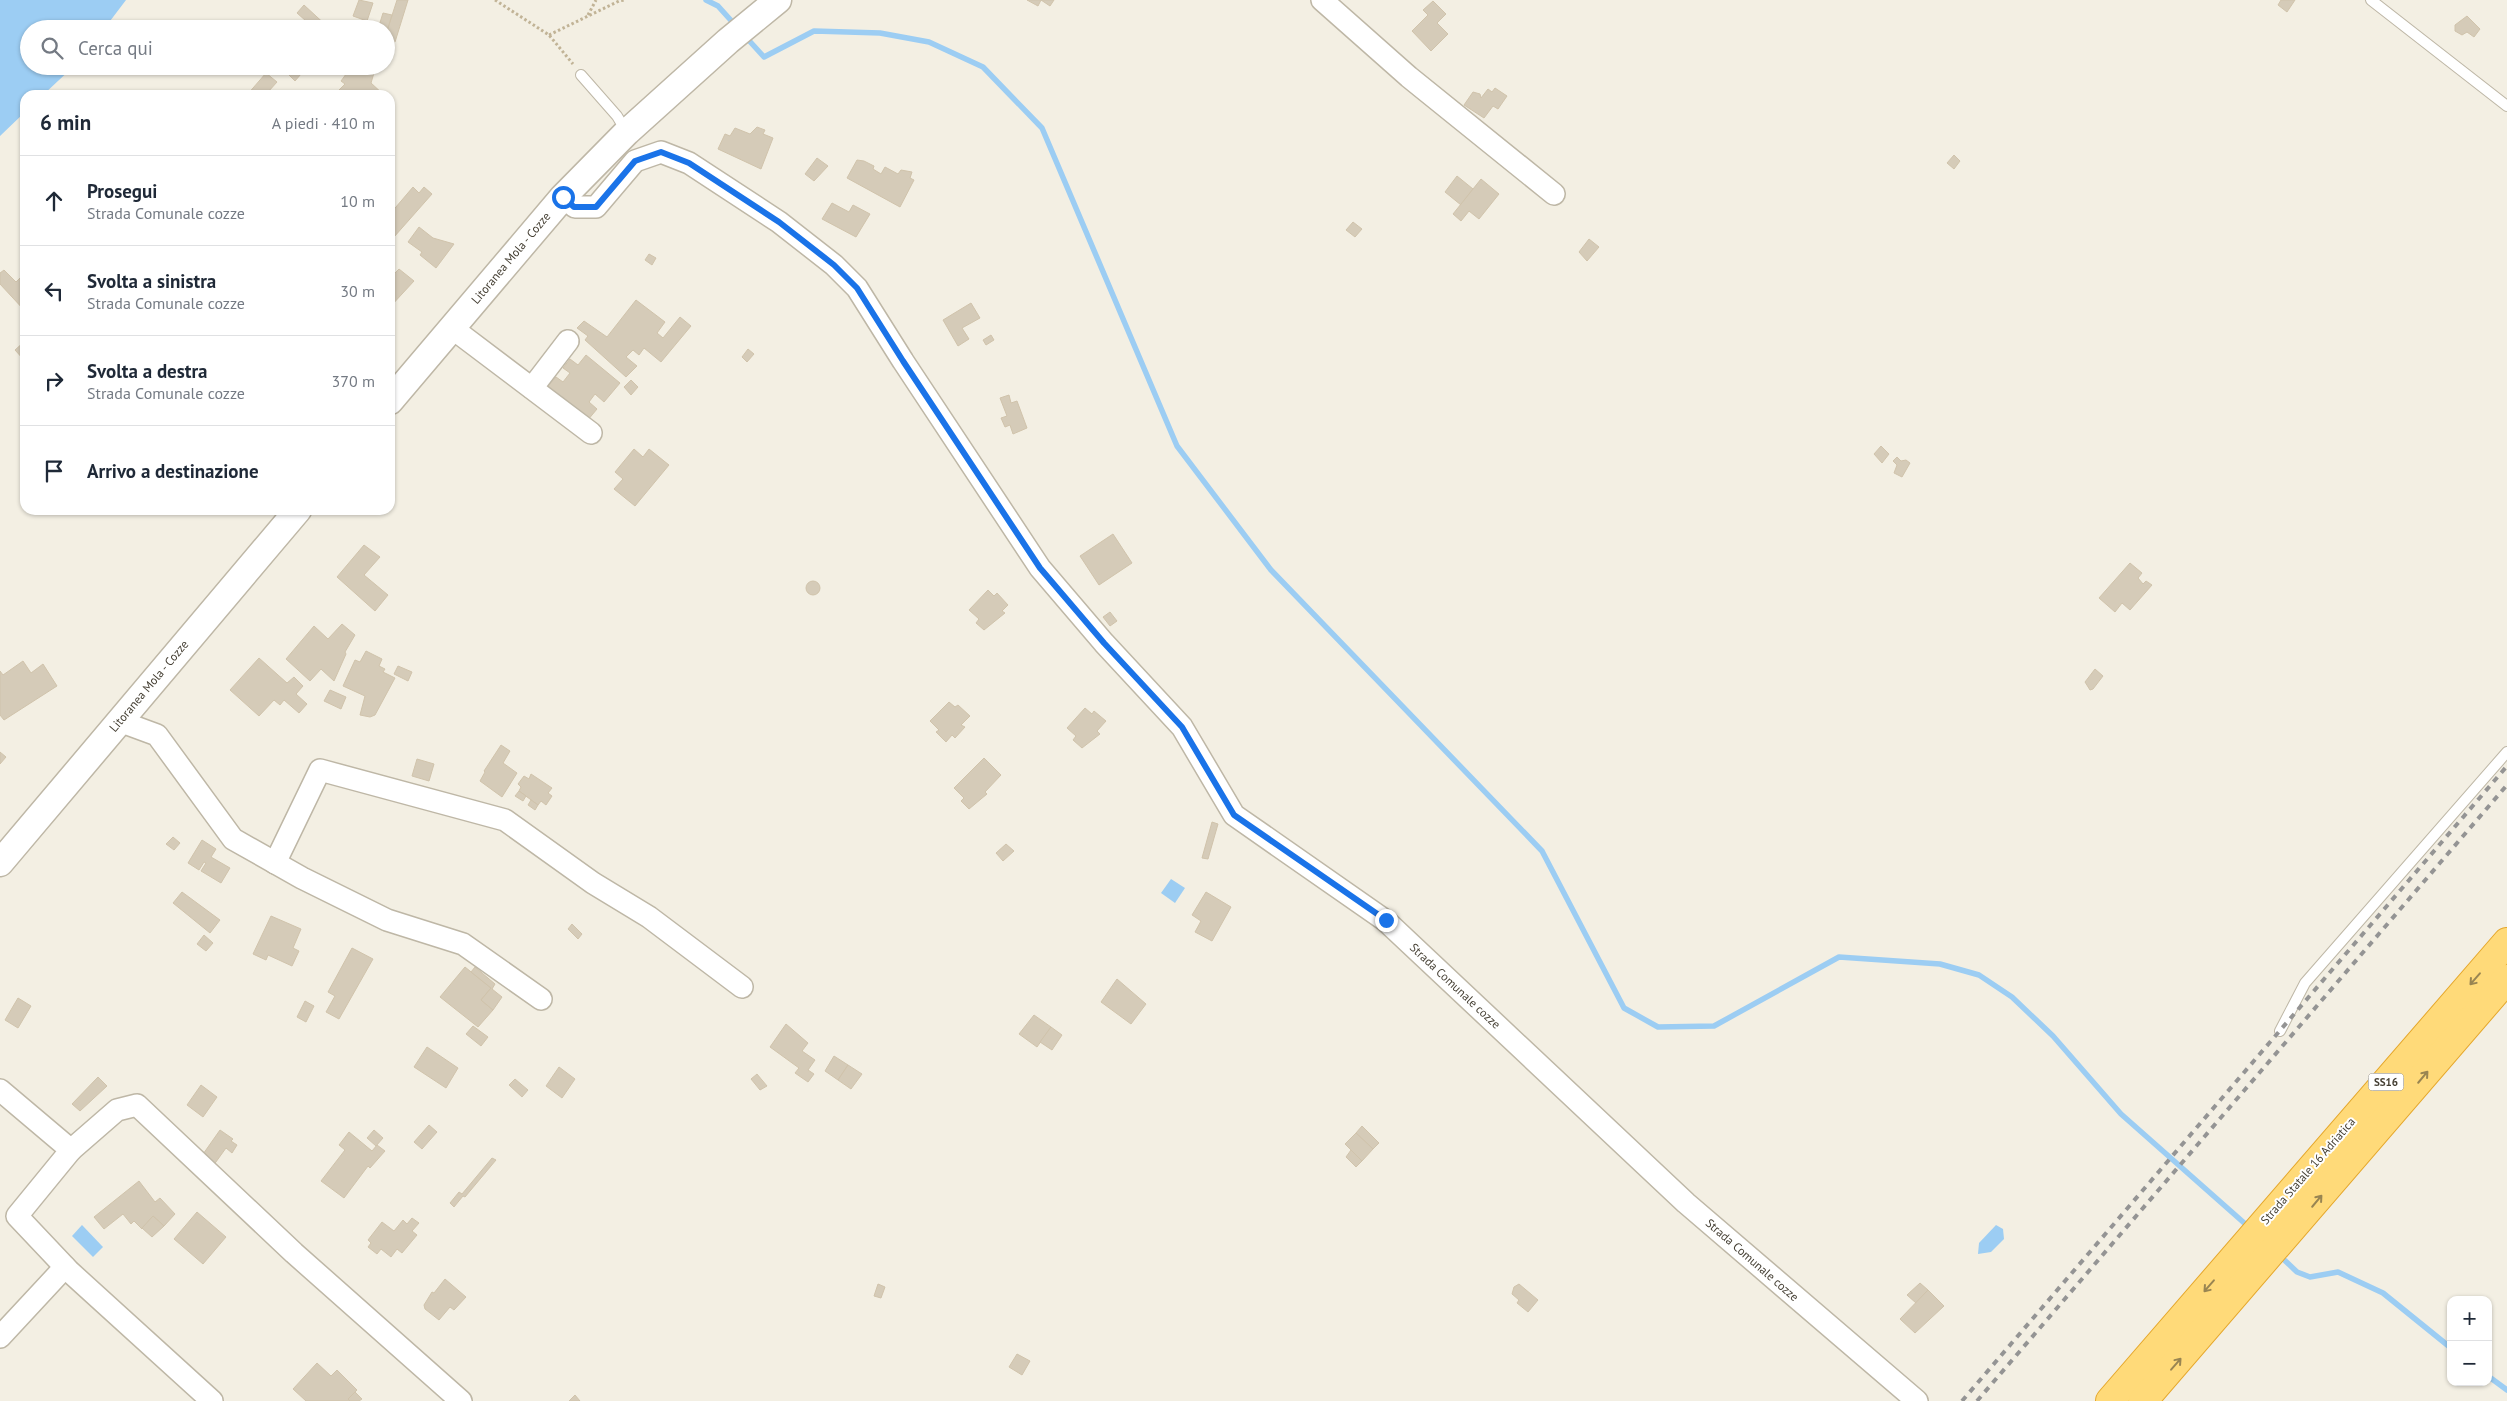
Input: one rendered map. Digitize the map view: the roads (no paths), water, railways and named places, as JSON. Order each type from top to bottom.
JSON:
[{"type":"highway","name":"Strada Statale 16 Adriatica","points":[[2144,1401],[2251,1258],[2265,1221],[2507,942]]},
{"type":"highway","name":"Strada Statale 16 Adriatica","points":[[2110,1401],[2251,1258],[2286,1238],[2507,979]]},
{"type":"street","points":[[1322,0],[1409,77],[1554,194]]},
{"type":"street","name":"Litoranea Mola - Cozze","points":[[395,395],[563,197],[627,132],[728,41],[768,8]]},
{"type":"street","name":"Strada Comunale cozze","points":[[563,197],[574,207],[596,207],[635,161],[661,152],[689,163],[779,222],[834,265],[857,288],[1040,568],[1104,643],[1182,727],[1234,815],[1386,920],[1686,1203],[1917,1401]]},
{"type":"street","points":[[452,328],[591,433]]},
{"type":"street","points":[[532,388],[568,341]]},
{"type":"street","name":"Litoranea Mola - Cozze","points":[[0,863],[294,515]]},
{"type":"street","points":[[119,721],[157,735],[233,839],[275,863],[387,920],[463,944],[540,1000]]},
{"type":"street","points":[[275,863],[320,770],[505,820],[593,883],[649,917],[742,987]]},
{"type":"street","points":[[0,1090],[71,1150]]},
{"type":"street","points":[[212,1401],[65,1267],[17,1216],[71,1150],[117,1110],[137,1105],[294,1254],[461,1401]]},
{"type":"street","points":[[0,1337],[65,1267]]},
{"type":"lane","points":[[2371,0],[2507,106]]},
{"type":"lane","points":[[581,75],[617,116],[627,132]]},
{"type":"lane","points":[[2280,1031],[2305,982],[2507,752]]},
{"type":"water","points":[[0,0],[126,0],[111,20],[20,20],[20,75],[64,75],[48,90],[20,90],[20,117],[0,136]]},
{"type":"water","points":[[1171,879],[1185,888],[1175,903],[1161,893]]},
{"type":"water","points":[[82,1225],[103,1247],[93,1257],[72,1236]]},
{"type":"water","points":[[1996,1225],[2003,1229],[2004,1239],[1991,1252],[1978,1254],[1979,1243]]},
{"type":"waterway","points":[[706,0],[718,6],[736,26]]},
{"type":"waterway","points":[[744,35],[764,57],[814,31],[880,33],[929,42],[983,67],[1042,128],[1177,446],[1271,570],[1542,851],[1624,1008],[1658,1027],[1714,1026],[1839,957],[1940,964],[1979,975],[2012,997],[2053,1036],[2121,1114],[2251,1229]]},
{"type":"waterway","points":[[2278,1254],[2297,1272],[2310,1277],[2338,1272],[2383,1293],[2447,1345]]},
{"type":"waterway","points":[[2492,1379],[2507,1390]]},
{"type":"railway","points":[[1962,1401],[2507,766]]},
{"type":"railway","points":[[1977,1401],[2507,785]]}]
